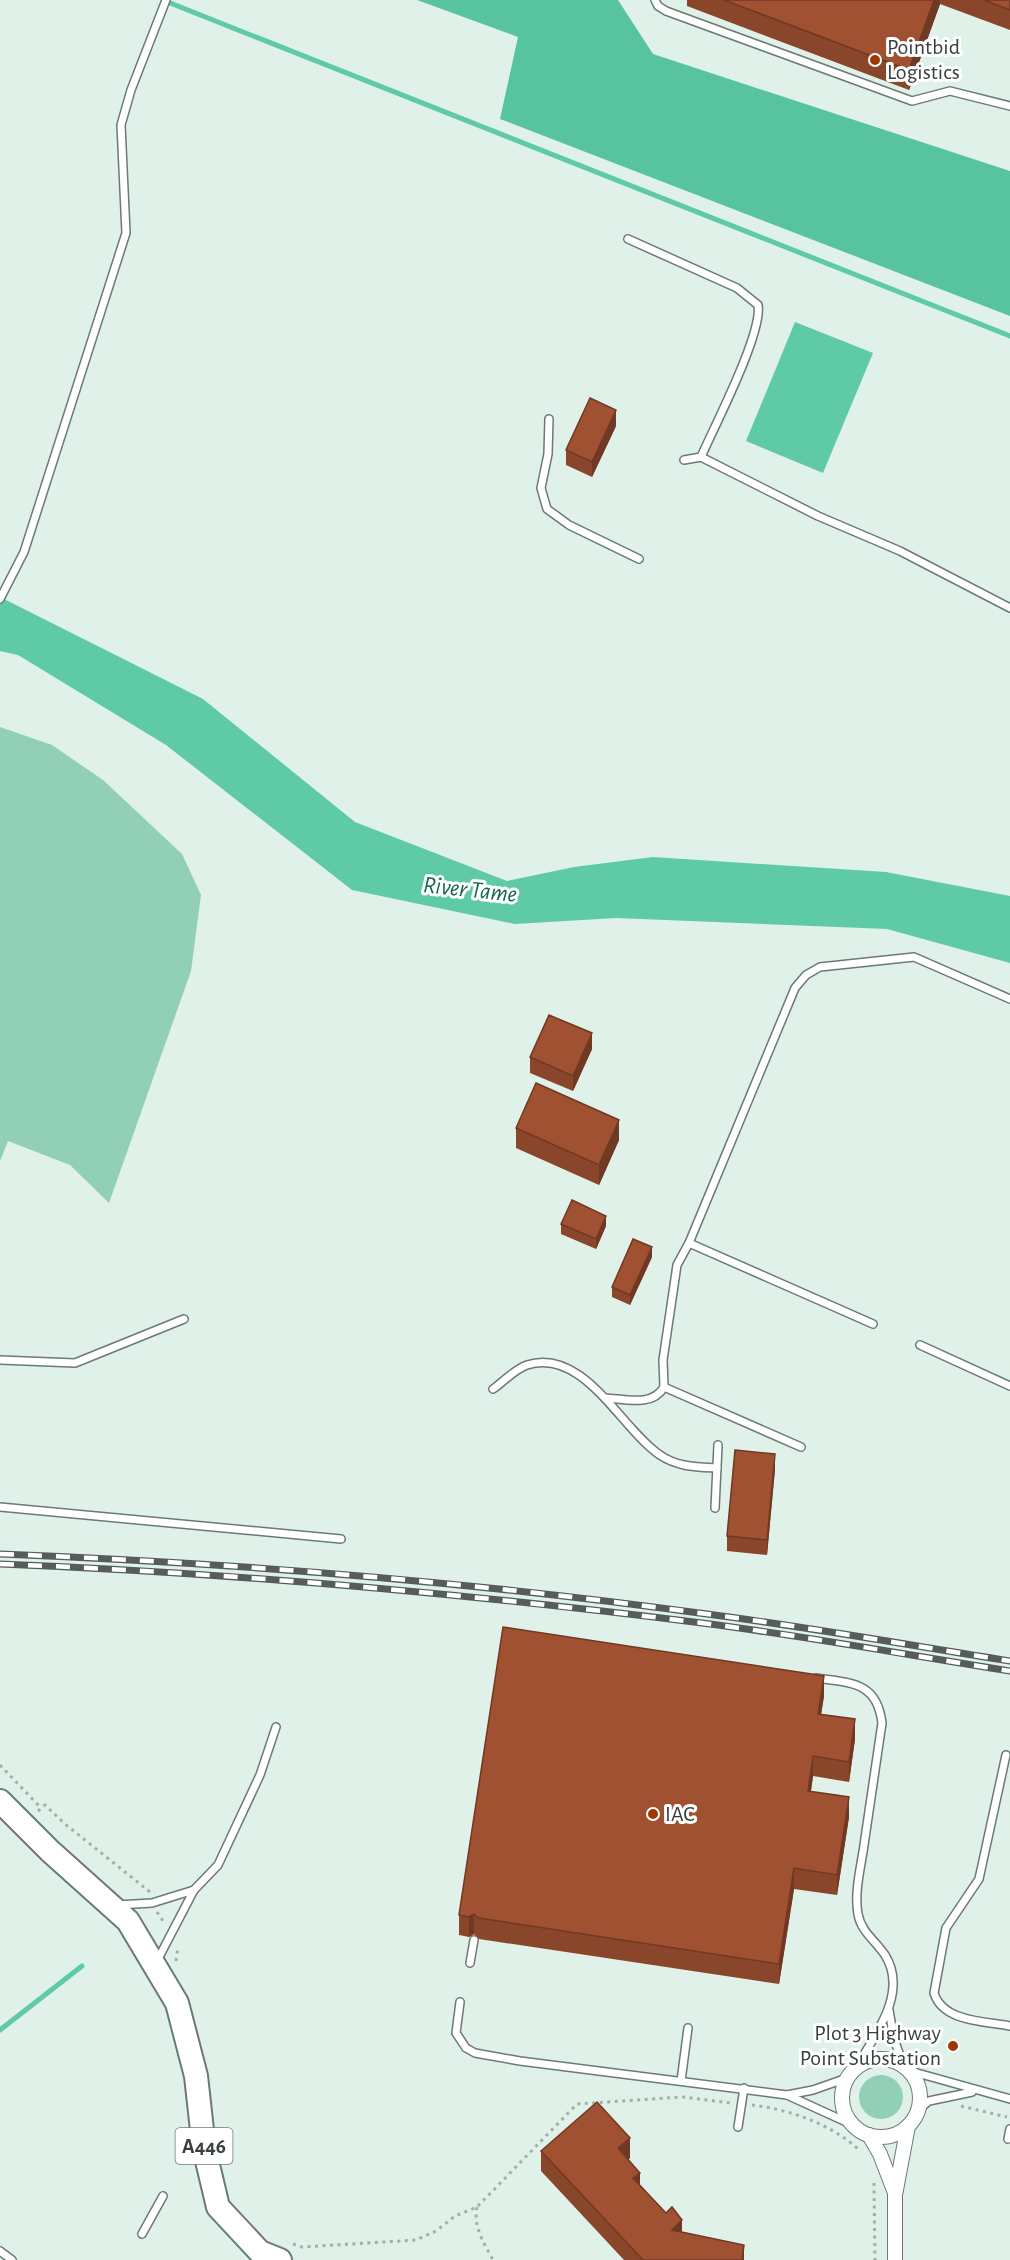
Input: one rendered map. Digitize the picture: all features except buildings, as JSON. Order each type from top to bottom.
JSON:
[{"type":"highway","name":"A446","points":[[0,1801],[128,1921],[177,2003],[196,2076],[204,2148],[218,2207],[260,2253],[286,2252]]},
{"type":"street","points":[[895,2194],[880,2154],[868,2135],[853,2125],[843,2107],[842,2098],[852,2073],[866,2062],[880,2059],[892,2061],[907,2069],[919,2088],[919,2109],[908,2126],[895,2194],[895,2260]]},
{"type":"street","points":[[868,2135],[891,2136],[908,2126]]},
{"type":"lane","points":[[0,599],[28,540],[126,233],[121,125],[131,90],[166,0]]},
{"type":"lane","points":[[655,0],[658,6],[666,11],[912,101],[950,91],[1010,106]]},
{"type":"lane","points":[[628,239],[737,288],[758,305],[760,314],[752,340],[701,457]]},
{"type":"lane","points":[[549,419],[548,454],[541,488],[547,508],[569,525],[639,559]]},
{"type":"lane","points":[[684,460],[701,457],[818,516],[900,551],[1010,608]]},
{"type":"lane","points":[[605,1398],[649,1400],[660,1394],[664,1386],[663,1360],[677,1265],[689,1243],[795,988],[806,975],[820,967],[914,957],[1010,999]]},
{"type":"lane","points":[[689,1243],[873,1324]]},
{"type":"lane","points":[[0,1359],[75,1363],[184,1320]]},
{"type":"lane","points":[[920,1345],[1010,1386]]},
{"type":"lane","points":[[493,1389],[525,1365],[549,1362],[571,1370],[605,1398],[660,1455],[682,1466],[717,1468]]},
{"type":"lane","points":[[664,1386],[801,1447]]},
{"type":"lane","points":[[715,1508],[718,1445]]},
{"type":"lane","points":[[0,1507],[341,1539]]},
{"type":"lane","points":[[787,2095],[813,2090],[852,2073],[889,2010],[894,1984],[893,1970],[884,1953],[867,1935],[858,1914],[858,1886],[882,1723],[880,1708],[867,1690],[857,1684],[811,1677]]},
{"type":"lane","points":[[155,1966],[194,1890],[218,1865],[260,1775],[276,1727]]},
{"type":"lane","points":[[1006,1755],[979,1879],[946,1928],[934,1993],[937,2003],[945,2011],[1010,2026]]},
{"type":"lane","points":[[110,1905],[152,1903],[194,1890]]},
{"type":"lane","points":[[470,1963],[474,1940]]},
{"type":"lane","points":[[460,2002],[456,2033],[466,2048],[475,2053],[520,2061],[787,2095],[853,2125]]},
{"type":"lane","points":[[889,2010],[894,2038],[907,2069],[974,2091],[1010,2099]]},
{"type":"lane","points":[[681,2081],[688,2028]]},
{"type":"lane","points":[[738,2127],[744,2088]]},
{"type":"lane","points":[[919,2109],[929,2101],[974,2091]]},
{"type":"lane","points":[[1008,2139],[1010,2129]]},
{"type":"lane","points":[[142,2235],[163,2196]]},
{"type":"lane","points":[[0,2251],[12,2260]]},
{"type":"path","points":[[0,1765],[41,1809]]},
{"type":"path","points":[[24,1825],[45,1804],[65,1824],[150,1890],[152,1903],[179,1943],[176,1961],[179,1970]]},
{"type":"path","points":[[286,2252],[302,2247],[416,2240],[436,2231],[455,2216],[477,2207],[577,2104],[683,2097],[771,2108],[833,2131],[866,2156],[880,2154]]},
{"type":"path","points":[[952,2106],[1010,2117]]},
{"type":"path","points":[[874,2174],[875,2260]]},
{"type":"path","points":[[477,2207],[475,2218],[477,2229],[493,2260]]},
{"type":"shaded area","points":[[417,0],[618,0],[653,54],[1010,171],[1010,316],[500,119],[518,37]]},
{"type":"shaded area","points":[[0,727],[52,745],[103,780],[182,854],[201,895],[191,971],[109,1203],[70,1165],[8,1141],[0,1161]]},
{"type":"shaded area","points":[[881,2075],[890,2076],[897,2081],[902,2088],[902,2106],[897,2113],[890,2118],[881,2119],[872,2118],[865,2113],[860,2106],[859,2097],[860,2088],[865,2081],[872,2076]]},
{"type":"water","points":[[795,322],[873,353],[823,473],[746,441]]},
{"type":"water","name":"River Tame","points":[[0,597],[203,699],[355,822],[507,881],[574,867],[653,857],[886,872],[1010,896],[1010,963],[887,929],[616,918],[515,924],[352,890],[166,745],[18,655],[0,651]]},
{"type":"waterway","points":[[165,1],[1010,336]]},
{"type":"waterway","points":[[0,2030],[82,1966]]},
{"type":"railway","points":[[0,1554],[354,1575],[531,1592],[745,1619],[1010,1661]]},
{"type":"railway","points":[[0,1564],[264,1579],[527,1603],[741,1628],[1010,1671]]},
{"type":"place","name":"Pointbid Logistics","points":[[875,60]]},
{"type":"place","name":"IAC","points":[[653,1814]]},
{"type":"place","name":"Plot 3 Highway Point Substation","points":[[953,2046]]}]
